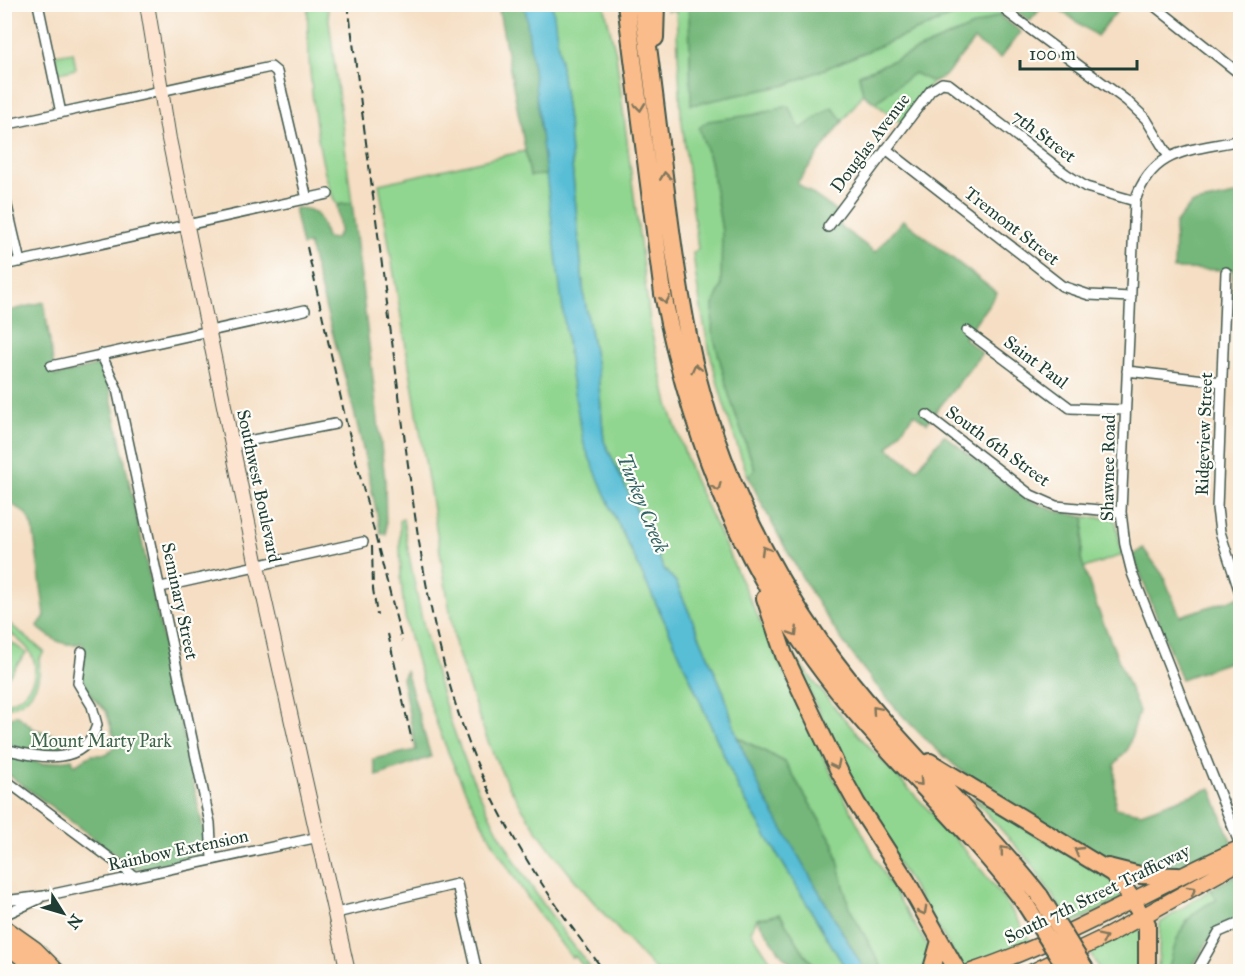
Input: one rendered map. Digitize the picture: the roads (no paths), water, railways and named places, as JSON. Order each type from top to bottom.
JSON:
[{"type":"highway","points":[[615,4],[633,48]]},
{"type":"highway","points":[[626,4],[663,294],[682,385],[714,480],[753,564],[784,655],[840,773],[958,972]]},
{"type":"highway","points":[[642,4],[689,341],[708,413],[729,471],[757,536],[799,609],[850,679],[1004,849],[1040,896],[1087,972]]},
{"type":"highway","points":[[653,78],[656,4]]},
{"type":"highway","points":[[753,564],[801,642],[843,697],[973,839],[1024,902],[1069,972]]},
{"type":"highway","points":[[915,753],[1102,865],[1121,882],[1147,924],[1147,972]]},
{"type":"highway","points":[[1102,865],[1140,875],[1178,876]]},
{"type":"highway","points":[[931,972],[940,941]]},
{"type":"main road","name":"Southwest Boulevard","points":[[147,4],[163,90],[169,139],[257,566],[348,972]]},
{"type":"main road","name":"South 7th Street Trafficway","points":[[970,972],[1055,938],[1240,847]]},
{"type":"main road","name":"South 7th Street Trafficway","points":[[1032,972],[1143,917],[1240,862]]},
{"type":"main road","points":[[4,927],[35,949],[57,971]]},
{"type":"main road","points":[[4,944],[28,962],[57,971]]},
{"type":"street","points":[[38,4],[61,113]]},
{"type":"street","points":[[1152,4],[1240,74]]},
{"type":"street","points":[[1007,12],[1126,101],[1146,119],[1169,157]]},
{"type":"street","points":[[4,125],[272,67],[277,72],[307,199]]},
{"type":"street","name":"Douglas Avenue","points":[[828,227],[932,90],[942,83]]},
{"type":"street","name":"7th Street","points":[[942,83],[949,84],[1086,187],[1135,201]]},
{"type":"street","name":"Shawnee Road","points":[[1240,140],[1169,157],[1152,168],[1141,184],[1135,201],[1121,512],[1132,573],[1237,825],[1240,847]]},
{"type":"street","name":"Tremont Street","points":[[886,149],[1062,286],[1089,296],[1131,297]]},
{"type":"street","points":[[4,193],[20,262]]},
{"type":"street","points":[[4,265],[328,194]]},
{"type":"street","name":"Ridgeview Street","points":[[1226,272],[1218,508],[1220,532],[1240,593]]},
{"type":"street","points":[[51,366],[305,310]]},
{"type":"street","name":"Saint Paul","points":[[967,331],[1070,408],[1125,410]]},
{"type":"street","name":"Seminary Street","points":[[101,354],[117,389],[161,587],[210,823],[212,859]]},
{"type":"street","points":[[1127,371],[1222,382]]},
{"type":"street","name":"South 6th Street","points":[[927,415],[1031,495],[1056,506],[1090,512],[1121,512]]},
{"type":"street","points":[[232,444],[335,424]]},
{"type":"street","points":[[161,587],[363,542]]},
{"type":"street","points":[[4,749],[41,758],[55,758],[74,753],[87,744],[97,725],[92,706],[78,683],[82,652]]},
{"type":"street","points":[[4,779],[134,876]]},
{"type":"street","name":"Rainbow Extension","points":[[4,901],[44,896],[319,837]]},
{"type":"street","points":[[336,913],[457,884],[477,972]]},
{"type":"street","name":"Rainbow Extension","points":[[4,915],[44,896]]},
{"type":"street","points":[[1196,972],[1219,932],[1240,923]]},
{"type":"water","points":[[525,5],[552,5],[554,15],[568,121],[584,296],[598,374],[604,441],[664,569],[676,582],[724,693],[737,737],[763,795],[865,971],[847,971],[739,790],[584,445],[571,376]]},
{"type":"railway","points":[[348,4],[418,533],[425,579],[446,670],[475,759],[502,816],[550,896],[605,972]]},
{"type":"railway","points":[[307,247],[346,421],[402,641]]},
{"type":"railway","points":[[372,546],[373,589],[377,615]]},
{"type":"railway","points":[[388,634],[412,741]]},
{"type":"water label","name":"Turkey Creek","points":[[643,503]]},
{"type":"park label","name":"Mount Marty Park","points":[[101,741]]}]
